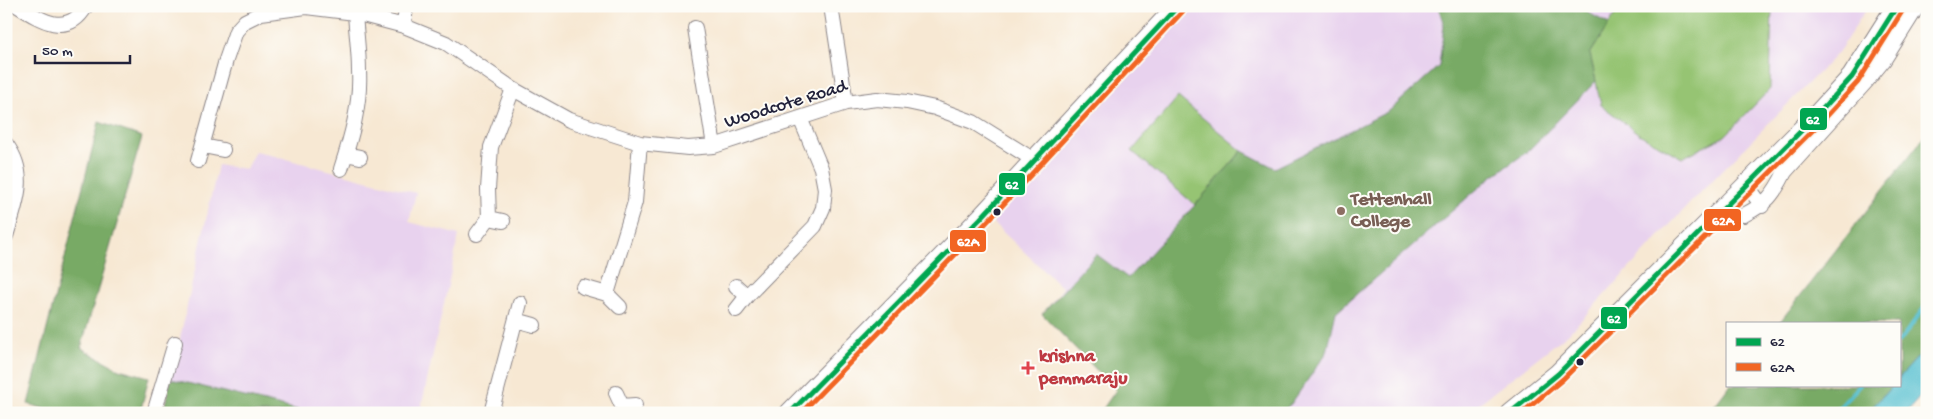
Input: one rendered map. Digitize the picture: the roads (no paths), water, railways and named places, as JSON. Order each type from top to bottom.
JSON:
[{"type":"main road","points":[[790,413],[980,219],[1178,6]]},
{"type":"main road","points":[[1510,413],[1558,374],[1852,78],[1896,6]]},
{"type":"street","points":[[18,6],[43,22],[51,24],[73,19],[86,6]]},
{"type":"street","points":[[404,26],[406,6]]},
{"type":"street","points":[[831,6],[846,103]]},
{"type":"street","points":[[1744,215],[1762,206],[1774,193],[1785,172],[1884,60],[1918,6]]},
{"type":"street","name":"Woodcote Road","points":[[198,161],[236,31],[245,21],[261,13],[306,8],[355,13],[404,26],[446,43],[513,90],[569,120],[640,143],[688,148],[714,146],[736,141],[846,103],[876,99],[908,102],[935,108],[973,122],[1034,160]]},
{"type":"street","points":[[341,169],[346,154],[359,90],[360,72],[355,13]]},
{"type":"street","name":"Woodcote Road","points":[[695,28],[714,146]]},
{"type":"street","points":[[477,234],[496,220],[488,189],[491,147],[513,90]]},
{"type":"street","points":[[736,310],[747,296],[815,226],[823,208],[825,189],[821,168],[800,118]]},
{"type":"street","points":[[607,294],[635,202],[640,143]]},
{"type":"street","points":[[6,144],[19,166],[18,197],[6,236]]},
{"type":"street","points":[[203,146],[223,150]]},
{"type":"street","points":[[346,154],[360,157]]},
{"type":"street","points":[[1747,185],[1762,206]]},
{"type":"street","points":[[736,286],[747,296]]},
{"type":"street","points":[[583,287],[607,294],[620,308]]},
{"type":"street","points":[[491,413],[520,303]]},
{"type":"street","points":[[516,320],[534,325]]},
{"type":"street","points":[[154,413],[175,343]]},
{"type":"street","points":[[616,393],[626,408]]},
{"type":"water","points":[[1927,347],[1927,389],[1906,413],[1867,413],[1892,386],[1900,386],[1900,377]]},
{"type":"waterway","points":[[1900,341],[1927,304]]},
{"type":"waterway","points":[[1834,413],[1859,386]]},
{"type":"place","name":"Tettenhall College","points":[[1341,211]]},
{"type":"place","name":"krishna pemmaraju","points":[[1028,368]]}]
